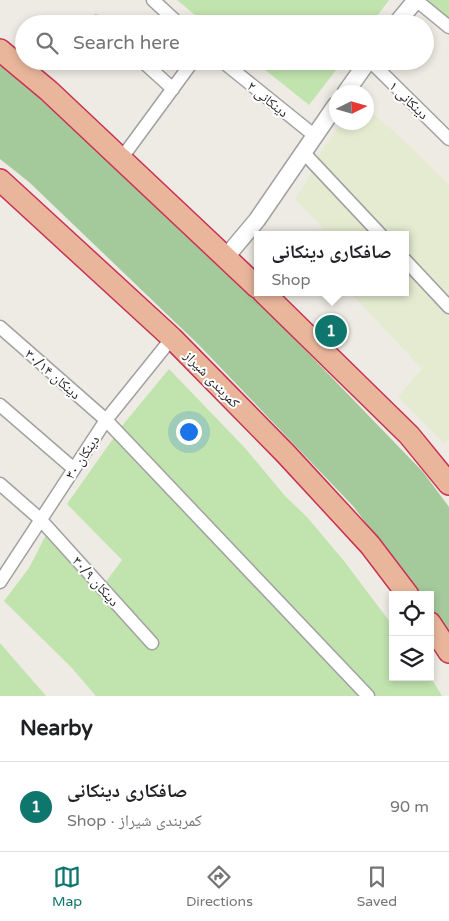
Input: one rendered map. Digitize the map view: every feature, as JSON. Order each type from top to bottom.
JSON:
[{"type":"highway","points":[[0,50],[15,63]]},
{"type":"highway","points":[[23,70],[254,284]]},
{"type":"highway","name":"کمربندی شیراز","points":[[0,180],[172,338],[286,454],[363,538],[405,591]]},
{"type":"highway","points":[[267,296],[409,435],[449,484]]},
{"type":"highway","points":[[434,630],[449,652]]},
{"type":"street","points":[[153,0],[169,15]]},
{"type":"street","points":[[404,15],[416,0],[449,27]]},
{"type":"street","points":[[152,70],[173,89]]},
{"type":"street","points":[[121,159],[187,70]]},
{"type":"street","name":"۲ دینکانی","points":[[233,70],[315,136]]},
{"type":"street","points":[[351,85],[362,70]]},
{"type":"street","name":"۱ دینکانی","points":[[378,70],[449,138]]},
{"type":"street","points":[[226,257],[257,220],[329,115]]},
{"type":"street","points":[[304,154],[377,231]]},
{"type":"street","points":[[409,264],[449,307]]},
{"type":"street","name":"۳۰/۱۴ دینکان","points":[[0,327],[106,420],[368,696]]},
{"type":"street","name":"۳۰ دینکان","points":[[0,582],[106,420],[172,338]]},
{"type":"street","points":[[0,405],[74,469]]},
{"type":"street","name":"۳۰/۹ دینکان","points":[[0,484],[40,519],[152,643]]},
{"type":"green space","points":[[177,0],[389,0],[378,15],[195,15]]},
{"type":"green space","points":[[419,0],[449,0],[449,18]]},
{"type":"green space","points":[[0,63],[18,77],[253,296],[423,472],[449,507],[449,635],[434,613],[434,591],[418,591],[353,506],[199,345],[29,182],[0,159]]},
{"type":"green space","points":[[265,70],[336,70],[309,105]]},
{"type":"green space","points":[[374,115],[400,137],[449,185],[449,439],[444,443],[398,397],[422,369],[354,296],[409,296],[409,231],[321,231],[323,228],[295,199],[308,179],[315,160],[337,130],[374,130]]},
{"type":"green space","points":[[169,369],[245,448],[285,496],[307,517],[344,561],[389,621],[389,681],[433,681],[442,696],[96,696],[72,668],[4,601],[29,568],[48,531],[105,583],[122,560],[67,504],[122,426]]},
{"type":"green space","points":[[0,643],[46,696],[0,696]]},
{"type":"place","name":"صافکاری دینکانی","points":[[331,331]]}]
